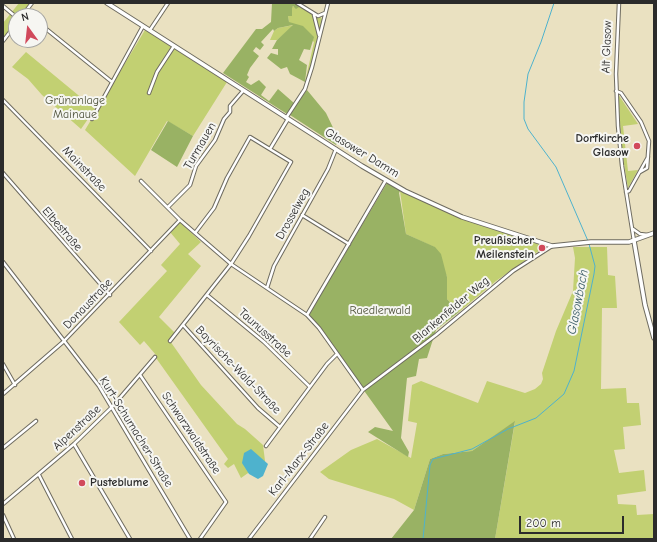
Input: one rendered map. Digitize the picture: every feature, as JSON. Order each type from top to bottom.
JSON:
[{"type":"street","name":"Glasower Damm","points":[[107,3],[243,91],[386,180],[462,217],[552,246],[585,242],[634,241],[652,234]]},
{"type":"street","points":[[150,31],[168,3]]},
{"type":"street","points":[[297,3],[318,16],[325,13]]},
{"type":"street","points":[[270,149],[305,89],[320,38],[328,3]]},
{"type":"street","name":"Alt Glasow","points":[[619,3],[616,91],[620,153],[645,306],[654,338]]},
{"type":"street","points":[[314,14],[320,38]]},
{"type":"street","points":[[92,118],[143,26]]},
{"type":"street","points":[[48,30],[112,82]]},
{"type":"street","points":[[149,93],[157,72],[174,46]]},
{"type":"street","name":"Turmauen","points":[[168,208],[190,185],[196,166],[215,140],[216,133],[230,112],[230,106],[243,91]]},
{"type":"street","name":"Alt Glasow","points":[[616,91],[621,94],[643,126],[649,142],[647,168],[640,172]]},
{"type":"street","name":"Mainstraße","points":[[3,100],[151,251]]},
{"type":"street","points":[[170,341],[231,264],[290,162],[250,137],[226,178],[214,208],[195,233]]},
{"type":"street","name":"Drosselweg","points":[[267,288],[274,266],[328,169],[336,149]]},
{"type":"street","name":"Alt Glasow","points":[[626,192],[629,191],[648,156]]},
{"type":"street","name":"Elbestraße","points":[[3,173],[110,295]]},
{"type":"street","points":[[307,315],[386,180]]},
{"type":"street","points":[[141,181],[180,220],[231,264],[307,315],[363,390]]},
{"type":"street","points":[[302,215],[349,244]]},
{"type":"street","name":"Donaustraße","points":[[3,394],[64,342],[180,220]]},
{"type":"street","points":[[632,228],[640,234],[652,234]]},
{"type":"street","name":"Blankenfelder Weg","points":[[363,390],[436,335],[513,271],[552,246]]},
{"type":"street","name":"Kurt-Schumacher-Straße","points":[[3,262],[99,386],[190,539]]},
{"type":"street","name":"Taunusstraße","points":[[207,295],[264,342],[310,387]]},
{"type":"street","name":"Bayrische-Wald-Straße","points":[[183,326],[254,403],[280,427]]},
{"type":"street","points":[[266,446],[310,387],[337,354]]},
{"type":"street","name":"Alpenstraße","points":[[3,504],[74,444],[112,407],[155,358]]},
{"type":"street","points":[[3,364],[15,385]]},
{"type":"street","name":"Schwarzwaldstraße","points":[[140,375],[226,502],[200,539]]},
{"type":"street","name":"Karl-Marx-Straße","points":[[249,539],[363,390]]},
{"type":"street","points":[[3,448],[36,421]]},
{"type":"street","points":[[74,444],[130,539]]},
{"type":"street","points":[[39,475],[72,539]]},
{"type":"street","points":[[3,515],[14,539]]},
{"type":"street","points":[[310,539],[325,517]]},
{"type":"green space","points":[[19,3],[30,3],[26,8],[15,8]]},
{"type":"green space","points":[[272,3],[296,3],[299,7],[296,9],[293,6],[292,16],[288,16],[289,22],[303,26],[314,37],[310,50],[304,49],[299,60],[307,65],[305,82],[290,74],[287,67],[281,69],[267,58],[271,53],[278,55],[278,49],[272,49],[277,40],[293,25],[278,28],[274,31],[273,29],[261,42],[264,45],[260,50],[256,47],[253,51],[259,56],[250,68],[247,75],[249,77],[246,82],[251,85],[259,80],[266,87],[261,95],[269,101],[278,89],[294,103],[287,114],[223,73],[256,29],[262,29],[271,22]]},
{"type":"green space","points":[[298,5],[316,17],[321,17],[322,20],[308,78],[305,82],[314,42],[295,25],[277,40],[270,40],[274,31],[278,28],[294,25],[289,23],[288,16],[292,7]]},
{"type":"green space","points":[[8,17],[8,32],[3,38],[3,23]]},
{"type":"green space","points":[[145,30],[227,82],[193,136],[167,121],[135,176],[85,130]]},
{"type":"green space","name":"Grünanlage Mainaue","points":[[26,52],[95,109],[81,129],[42,95],[28,79],[12,67]]},
{"type":"green space","points":[[307,90],[326,113],[339,140],[336,145],[290,115],[293,108]]},
{"type":"green space","points":[[618,94],[638,124],[623,126],[628,171],[638,170],[628,188],[622,152]]},
{"type":"green space","points":[[168,121],[193,136],[177,167],[151,150]]},
{"type":"green space","name":"Raedlerwald","points":[[387,183],[403,191],[400,191],[399,193],[406,234],[435,247],[441,254],[447,277],[447,299],[459,312],[436,330],[427,358],[419,359],[416,376],[407,378],[401,438],[409,452],[408,457],[368,432],[375,427],[393,431],[309,314]]},
{"type":"green space","points":[[400,191],[403,191],[464,219],[540,244],[543,248],[496,281],[459,312],[447,299],[447,277],[434,247],[406,234]]},
{"type":"green space","points":[[180,222],[201,242],[188,254],[201,266],[159,317],[175,333],[170,341],[201,385],[237,424],[263,445],[265,461],[241,478],[234,464],[228,468],[224,464],[228,459],[156,358],[156,355],[144,341],[140,345],[119,322],[167,271],[161,265],[180,244],[170,232]]},
{"type":"green space","points":[[573,247],[607,247],[608,275],[615,276],[617,308],[602,308],[601,389],[626,388],[627,403],[639,403],[641,425],[623,427],[625,449],[614,450],[619,473],[644,470],[646,491],[617,495],[618,504],[636,505],[637,515],[654,514],[654,539],[495,539],[515,422],[472,451],[443,454],[430,459],[414,510],[394,499],[329,479],[320,472],[351,450],[377,439],[411,458],[417,423],[408,421],[412,385],[421,381],[478,403],[487,381],[525,393],[535,389],[541,384],[543,379],[542,373],[556,331],[573,291],[575,258]]},
{"type":"green space","points":[[515,421],[495,539],[391,539],[414,510],[430,459],[443,454],[472,451]]},
{"type":"water","points":[[251,449],[268,464],[263,476],[258,479],[249,474],[242,463],[244,453]]},
{"type":"waterway","name":"Glasowbach","points":[[554,3],[541,42],[528,74],[524,102],[524,119],[528,129],[556,167],[588,241]]},
{"type":"waterway","name":"Glasowbach","points":[[423,539],[430,465],[433,459],[472,449],[508,429],[536,418],[564,394],[574,371],[594,274],[595,266],[589,244]]},
{"type":"place","name":"Dorfkirche Glasow","points":[[637,146]]},
{"type":"place","name":"Preußischer Meilenstein","points":[[542,248]]},
{"type":"place","name":"Pusteblume","points":[[82,483]]}]
